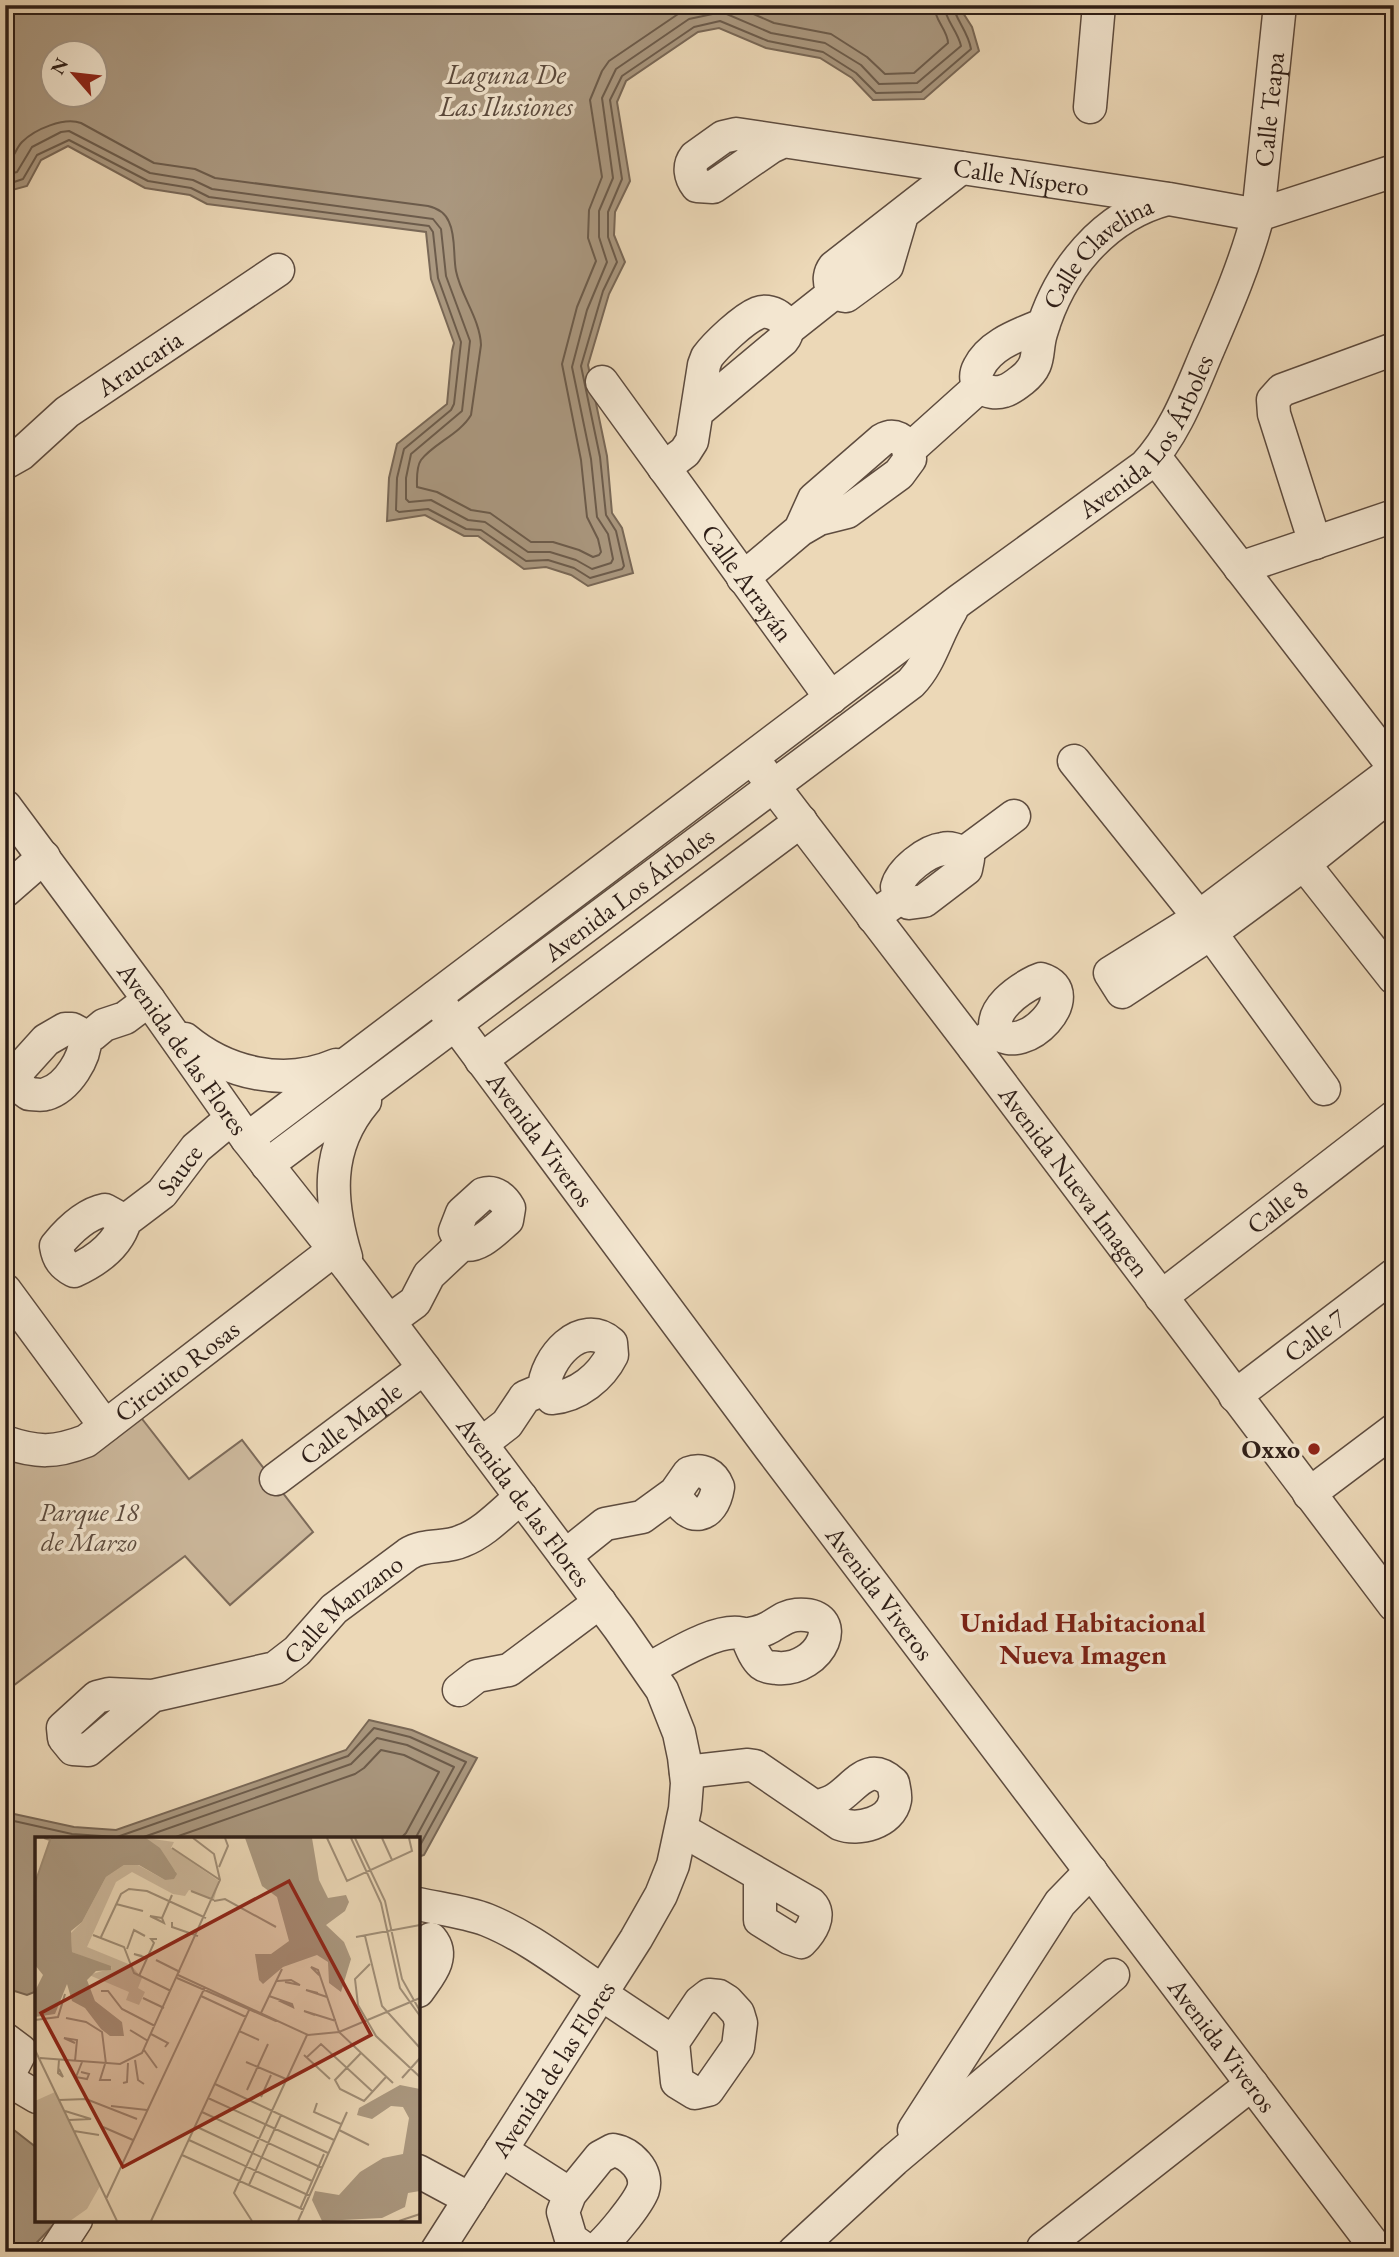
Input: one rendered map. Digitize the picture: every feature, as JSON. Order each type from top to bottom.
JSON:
[{"type":"street","points":[[1090,107],[1099,5]]},
{"type":"street","name":"Calle Teapa","points":[[1258,215],[1280,5]]},
{"type":"street","name":"Calle Níspero","points":[[782,142],[1169,199],[1258,215]]},
{"type":"street","points":[[664,468],[685,452],[692,441],[704,365],[712,350],[759,313],[772,312],[778,315],[787,330],[835,292],[829,277],[834,267],[961,169]]},
{"type":"street","points":[[1258,215],[1394,171]]},
{"type":"street","name":"Calle Clavelina","points":[[743,578],[800,530],[814,499],[882,440],[895,437],[910,449],[979,387],[1002,392],[1026,376],[1039,356],[1044,324],[1065,279],[1090,245],[1112,226],[1136,211],[1169,199]]},
{"type":"street","name":"Avenida Los Árboles","points":[[240,1128],[356,1056],[960,600],[1144,466],[1173,428],[1196,378],[1246,256],[1258,215]]},
{"type":"street","name":"Araucaria","points":[[5,463],[22,454],[67,412],[278,270]]},
{"type":"street","points":[[1315,543],[1274,414],[1273,400],[1282,390],[1394,349]]},
{"type":"street","name":"Calle Arrayán","points":[[602,382],[831,698]]},
{"type":"street","points":[[1154,456],[1394,768],[1292,864]]},
{"type":"street","points":[[1240,568],[1394,516]]},
{"type":"street","name":"Avenida Los Árboles","points":[[267,1165],[911,683],[922,671],[943,624],[960,600]]},
{"type":"street","name":"Avenida Nueva Imagen","points":[[752,758],[873,918],[985,1040],[1161,1297],[1309,1494],[1389,1591]]},
{"type":"street","points":[[1074,761],[1205,925],[1324,1089]]},
{"type":"street","points":[[1205,925],[1394,792]]},
{"type":"street","name":"Avenida de las Flores","points":[[5,806],[267,1165],[389,1321],[649,1669],[671,1713],[681,1745],[686,1772],[685,1809],[673,1865],[661,1895],[636,1939],[436,2252]]},
{"type":"street","points":[[873,918],[901,897],[897,887],[901,876],[930,853],[948,848],[964,853],[1014,816]]},
{"type":"street","points":[[481,1059],[801,821]]},
{"type":"street","points":[[5,891],[44,857]]},
{"type":"street","points":[[1292,864],[1394,978]]},
{"type":"street","points":[[520,933],[541,960]]},
{"type":"street","name":"Avenida Viveros","points":[[435,997],[759,1433],[1379,2252]]},
{"type":"street","points":[[85,1036],[92,1035],[104,1025],[152,1004],[178,1034],[198,1050],[246,1072],[275,1076],[303,1074],[329,1068],[356,1056]]},
{"type":"street","points":[[342,1259],[333,1202],[335,1160],[345,1133],[361,1107],[407,1061]]},
{"type":"street","name":"Calle 8","points":[[1161,1297],[1394,1117]]},
{"type":"street","name":"Sauce","points":[[125,1221],[162,1193],[196,1148],[240,1128]]},
{"type":"street","points":[[389,1321],[415,1302],[429,1275],[462,1244]]},
{"type":"street","name":"Circuito Rosas","points":[[5,1441],[39,1450],[65,1450],[86,1441],[342,1259]]},
{"type":"street","name":"Calle 7","points":[[1235,1396],[1394,1275]]},
{"type":"street","points":[[7,1296],[105,1426]]},
{"type":"street","name":"Calle Maple","points":[[276,1479],[424,1368]]},
{"type":"street","points":[[481,1444],[507,1424],[525,1397],[544,1389]]},
{"type":"street","points":[[1309,1494],[1394,1430]]},
{"type":"street","points":[[565,1556],[601,1526],[642,1517],[675,1493]]},
{"type":"street","name":"Calle Manzano","points":[[152,1696],[275,1668],[298,1651],[330,1612],[408,1554],[419,1548],[452,1545],[464,1541],[521,1497]]},
{"type":"street","points":[[459,1690],[477,1676],[509,1670],[600,1602]]},
{"type":"street","points":[[649,1669],[700,1642],[729,1633],[746,1635]]},
{"type":"street","points":[[686,1772],[752,1765],[815,1807]]},
{"type":"street","points":[[682,1830],[760,1875]]},
{"type":"street","points":[[894,2160],[1060,1903],[1091,1871]]},
{"type":"street","points":[[420,1987],[436,1963],[435,1945],[425,1939],[433,1907],[478,1917],[513,1933],[673,2042]]},
{"type":"street","points":[[794,2252],[894,2160],[1113,1975]]},
{"type":"street","points":[[975,2036],[1003,2067]]},
{"type":"street","points":[[5,2039],[21,2051],[8,2080],[35,2096]]},
{"type":"street","points":[[1043,2248],[1252,2084]]},
{"type":"street","points":[[501,2150],[570,2194]]},
{"type":"street","points":[[420,2172],[470,2199]]},
{"type":"street","points":[[55,2252],[75,2222]]},
{"type":"street","points":[[807,2252],[827,2222]]},
{"type":"green space","name":"Parque 18 de Marzo","points":[[132,1406],[189,1479],[242,1440],[313,1532],[230,1605],[185,1556],[5,1692],[5,1442],[31,1449]]},
{"type":"water","name":"Laguna De Las Ilusiones","points":[[5,5],[958,5],[972,27],[979,51],[924,99],[873,100],[852,78],[820,58],[766,48],[719,28],[698,32],[626,81],[617,102],[630,181],[615,212],[614,235],[625,262],[609,294],[588,365],[607,456],[612,513],[622,528],[633,573],[588,586],[571,575],[546,567],[524,569],[478,536],[464,536],[425,515],[387,521],[389,478],[397,444],[447,404],[454,343],[431,279],[426,232],[207,204],[190,195],[145,188],[68,146],[41,160],[27,186],[5,192]]},
{"type":"water","points":[[369,1720],[412,1730],[477,1758],[424,1855],[420,1856],[420,1837],[35,1837],[35,1992],[27,1995],[5,1988],[5,1812],[74,1827],[116,1830],[346,1750]]},
{"type":"water","points":[[5,2123],[35,2146],[35,2222],[56,2222],[28,2252],[5,2252]]},
{"type":"place","name":"Oxxo","points":[[1314,1449]]},
{"type":"district","name":"Unidad Habitacional Nueva Imagen","points":[[1083,1638]]}]
